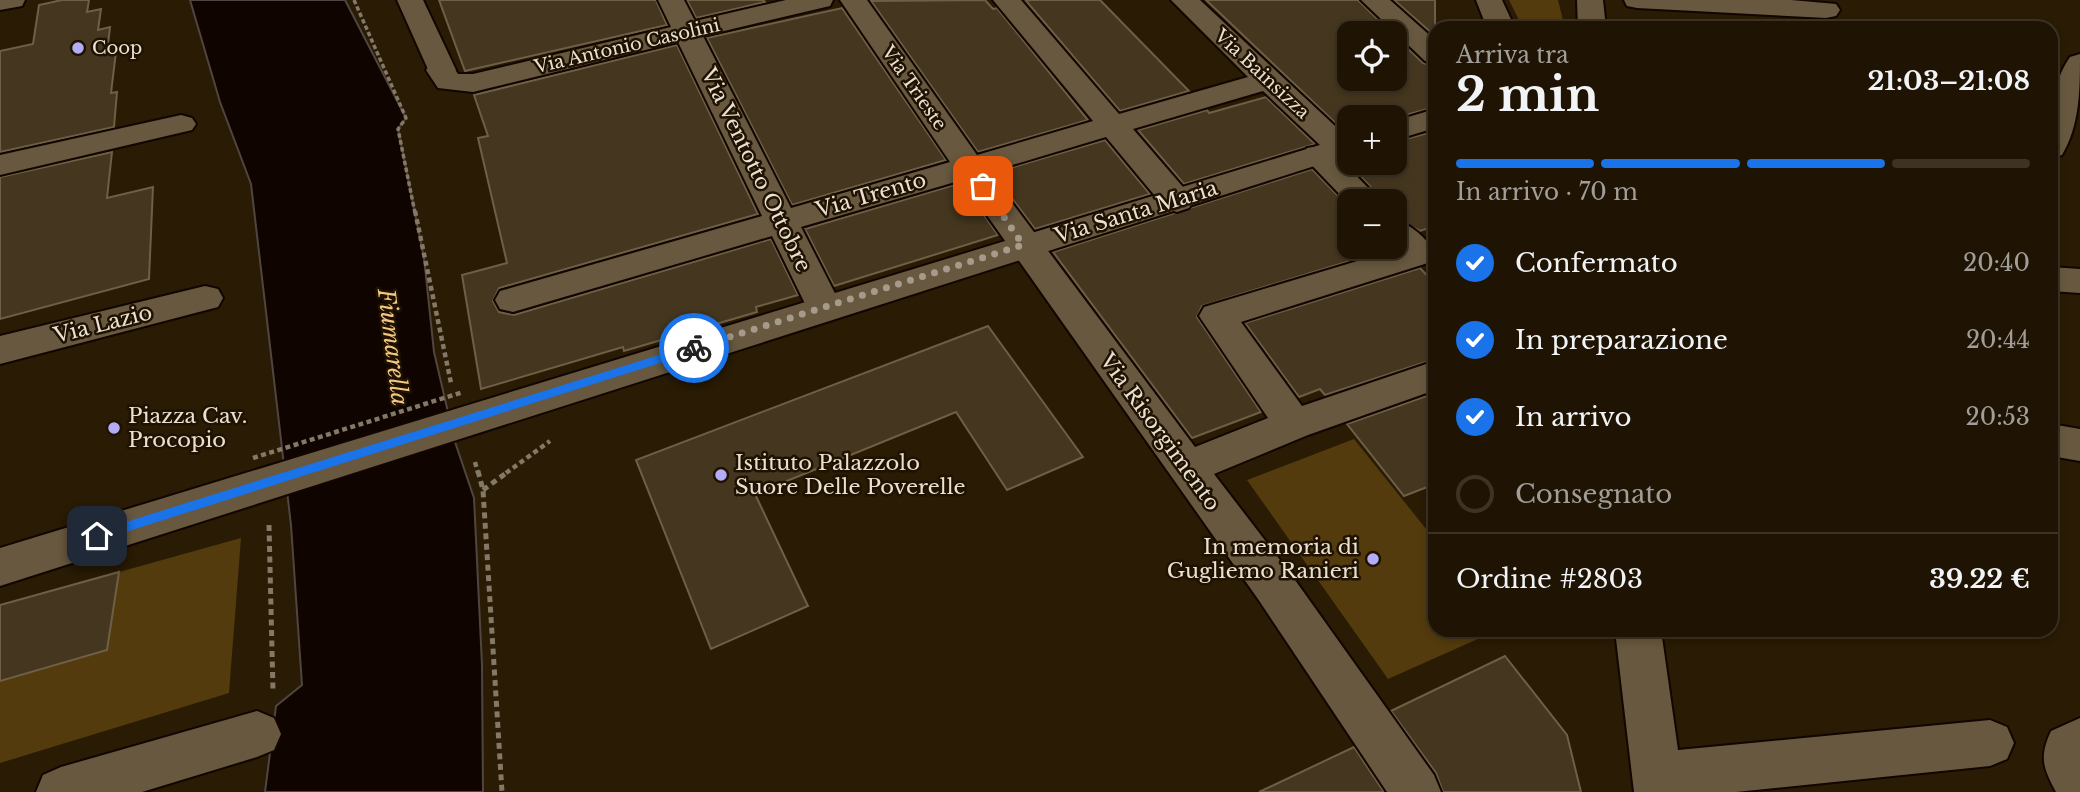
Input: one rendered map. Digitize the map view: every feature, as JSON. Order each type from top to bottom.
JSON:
[{"type":"street","points":[[0,2],[12,0]]},
{"type":"street","name":"Via Antonio Casolini","points":[[410,0],[448,82],[472,83],[820,0]]},
{"type":"street","name":"Via Ventotto Ottobre","points":[[671,0],[824,307]]},
{"type":"street","name":"Via Trieste","points":[[853,0],[1023,245]]},
{"type":"street","points":[[1006,0],[1177,201]]},
{"type":"street","name":"Via Bainsizza","points":[[1184,0],[1269,80],[1336,149],[1358,189]]},
{"type":"street","points":[[1374,0],[1428,49]]},
{"type":"street","points":[[1489,0],[1498,21]]},
{"type":"street","points":[[1590,0],[1592,21]]},
{"type":"street","points":[[1637,0],[1826,10]]},
{"type":"street","points":[[2058,58],[2080,61],[2058,127]]},
{"type":"street","name":"Via Trento","points":[[513,300],[1269,80]]},
{"type":"street","points":[[1407,127],[1428,120]]},
{"type":"street","points":[[0,165],[181,124]]},
{"type":"street","name":"Via Santa Maria","points":[[0,567],[267,473],[1177,201],[1336,149]]},
{"type":"street","points":[[1407,242],[1419,254],[1407,258]]},
{"type":"street","name":"Via Risorgimento","points":[[1023,245],[1274,586],[1416,792]]},
{"type":"street","points":[[1294,424],[1217,316],[1403,259]]},
{"type":"street","points":[[2058,279],[2080,281]]},
{"type":"street","name":"Via Lazio","points":[[0,350],[205,298]]},
{"type":"street","points":[[1186,468],[1294,424],[1428,377]]},
{"type":"street","points":[[2058,441],[2080,445]]},
{"type":"street","points":[[1639,637],[1658,784],[1990,743]]},
{"type":"street","points":[[61,792],[257,734]]},
{"type":"street","points":[[2080,741],[2068,747],[2068,765],[2080,786]]},
{"type":"path","points":[[354,0],[406,118],[398,129],[446,366],[483,490],[502,792]]},
{"type":"path","points":[[257,734],[273,699],[267,473],[462,415]]},
{"type":"shaded area","points":[[1509,0],[1558,0],[1563,21],[1520,21]]},
{"type":"shaded area","points":[[1354,439],[1428,531],[1428,637],[1482,637],[1388,679],[1247,480]]},
{"type":"shaded area","points":[[241,538],[229,693],[0,763],[0,681],[107,649],[119,572]]},
{"type":"water","name":"Fiumarella","points":[[190,0],[345,0],[406,118],[398,129],[424,258],[434,352],[455,442],[474,498],[482,665],[483,792],[265,792],[276,706],[302,685],[291,525],[251,184],[220,102]]},
{"type":"building","points":[[62,0],[89,0],[87,12],[101,9],[98,30],[110,27],[107,53],[116,52],[111,93],[117,92],[114,127],[0,152],[0,51],[33,44],[39,5]]},
{"type":"building","points":[[439,0],[656,0],[667,25],[465,71]]},
{"type":"building","points":[[687,0],[763,0],[765,2],[696,18]]},
{"type":"building","points":[[985,0],[993,9],[997,8],[1088,120],[978,152],[871,1]]},
{"type":"building","points":[[1100,0],[1189,91],[1120,111],[1026,1]]},
{"type":"building","points":[[1206,0],[1358,0],[1380,21],[1337,21],[1337,91],[1407,91],[1407,48],[1423,63],[1428,64],[1428,109],[1407,115],[1407,105],[1337,105],[1337,124]]},
{"type":"building","points":[[1394,0],[1435,0],[1435,21],[1428,21],[1428,30]]},
{"type":"building","points":[[842,8],[946,160],[792,205],[707,38]]},
{"type":"building","points":[[677,45],[758,214],[499,288],[493,301],[499,312],[514,315],[771,239],[798,295],[756,307],[757,312],[624,351],[623,347],[481,389],[462,275],[507,263],[478,138],[488,136],[474,95]]},
{"type":"building","points":[[1266,97],[1315,144],[1184,184],[1138,130],[1207,110],[1209,113]]},
{"type":"building","points":[[1428,133],[1428,228],[1420,231],[1407,224],[1407,189],[1373,189],[1359,175],[1407,175],[1407,139]]},
{"type":"building","points":[[1105,140],[1150,194],[1035,229],[993,173]]},
{"type":"building","points":[[112,152],[107,198],[153,187],[149,279],[0,319],[0,177]]},
{"type":"building","points":[[1312,169],[1337,195],[1337,259],[1356,259],[1202,306],[1197,317],[1261,412],[1192,438],[1053,252]]},
{"type":"building","points":[[961,183],[998,235],[834,286],[805,229]]},
{"type":"building","points":[[1420,268],[1428,277],[1428,361],[1325,395],[1320,389],[1299,397],[1245,323]]},
{"type":"building","name":"Istituto Palazzolo Suore Delle Poverelle","points":[[988,326],[1083,457],[1007,490],[956,412],[755,494],[808,606],[711,649],[636,460]]},
{"type":"building","points":[[1428,395],[1428,487],[1404,496],[1347,424]]},
{"type":"building","points":[[119,572],[107,650],[0,681],[0,605]]},
{"type":"building","points":[[1505,656],[1567,735],[1581,792],[1443,792],[1436,773],[1391,711]]},
{"type":"building","points":[[1354,747],[1384,792],[1259,792]]},
{"type":"way so far","points":[[694,348],[1023,245],[983,186]]},
{"type":"place","name":"Coop","points":[[78,48]]},
{"type":"place","name":"Piazza Cav. Procopio","points":[[114,428]]},
{"type":"place","name":"Istituto Palazzolo Suore Delle Poverelle","points":[[721,475]]},
{"type":"place","name":"In memoria di Gugliemo Ranieri","points":[[1373,559]]},
{"type":"route","points":[[97,536],[694,348]]}]
